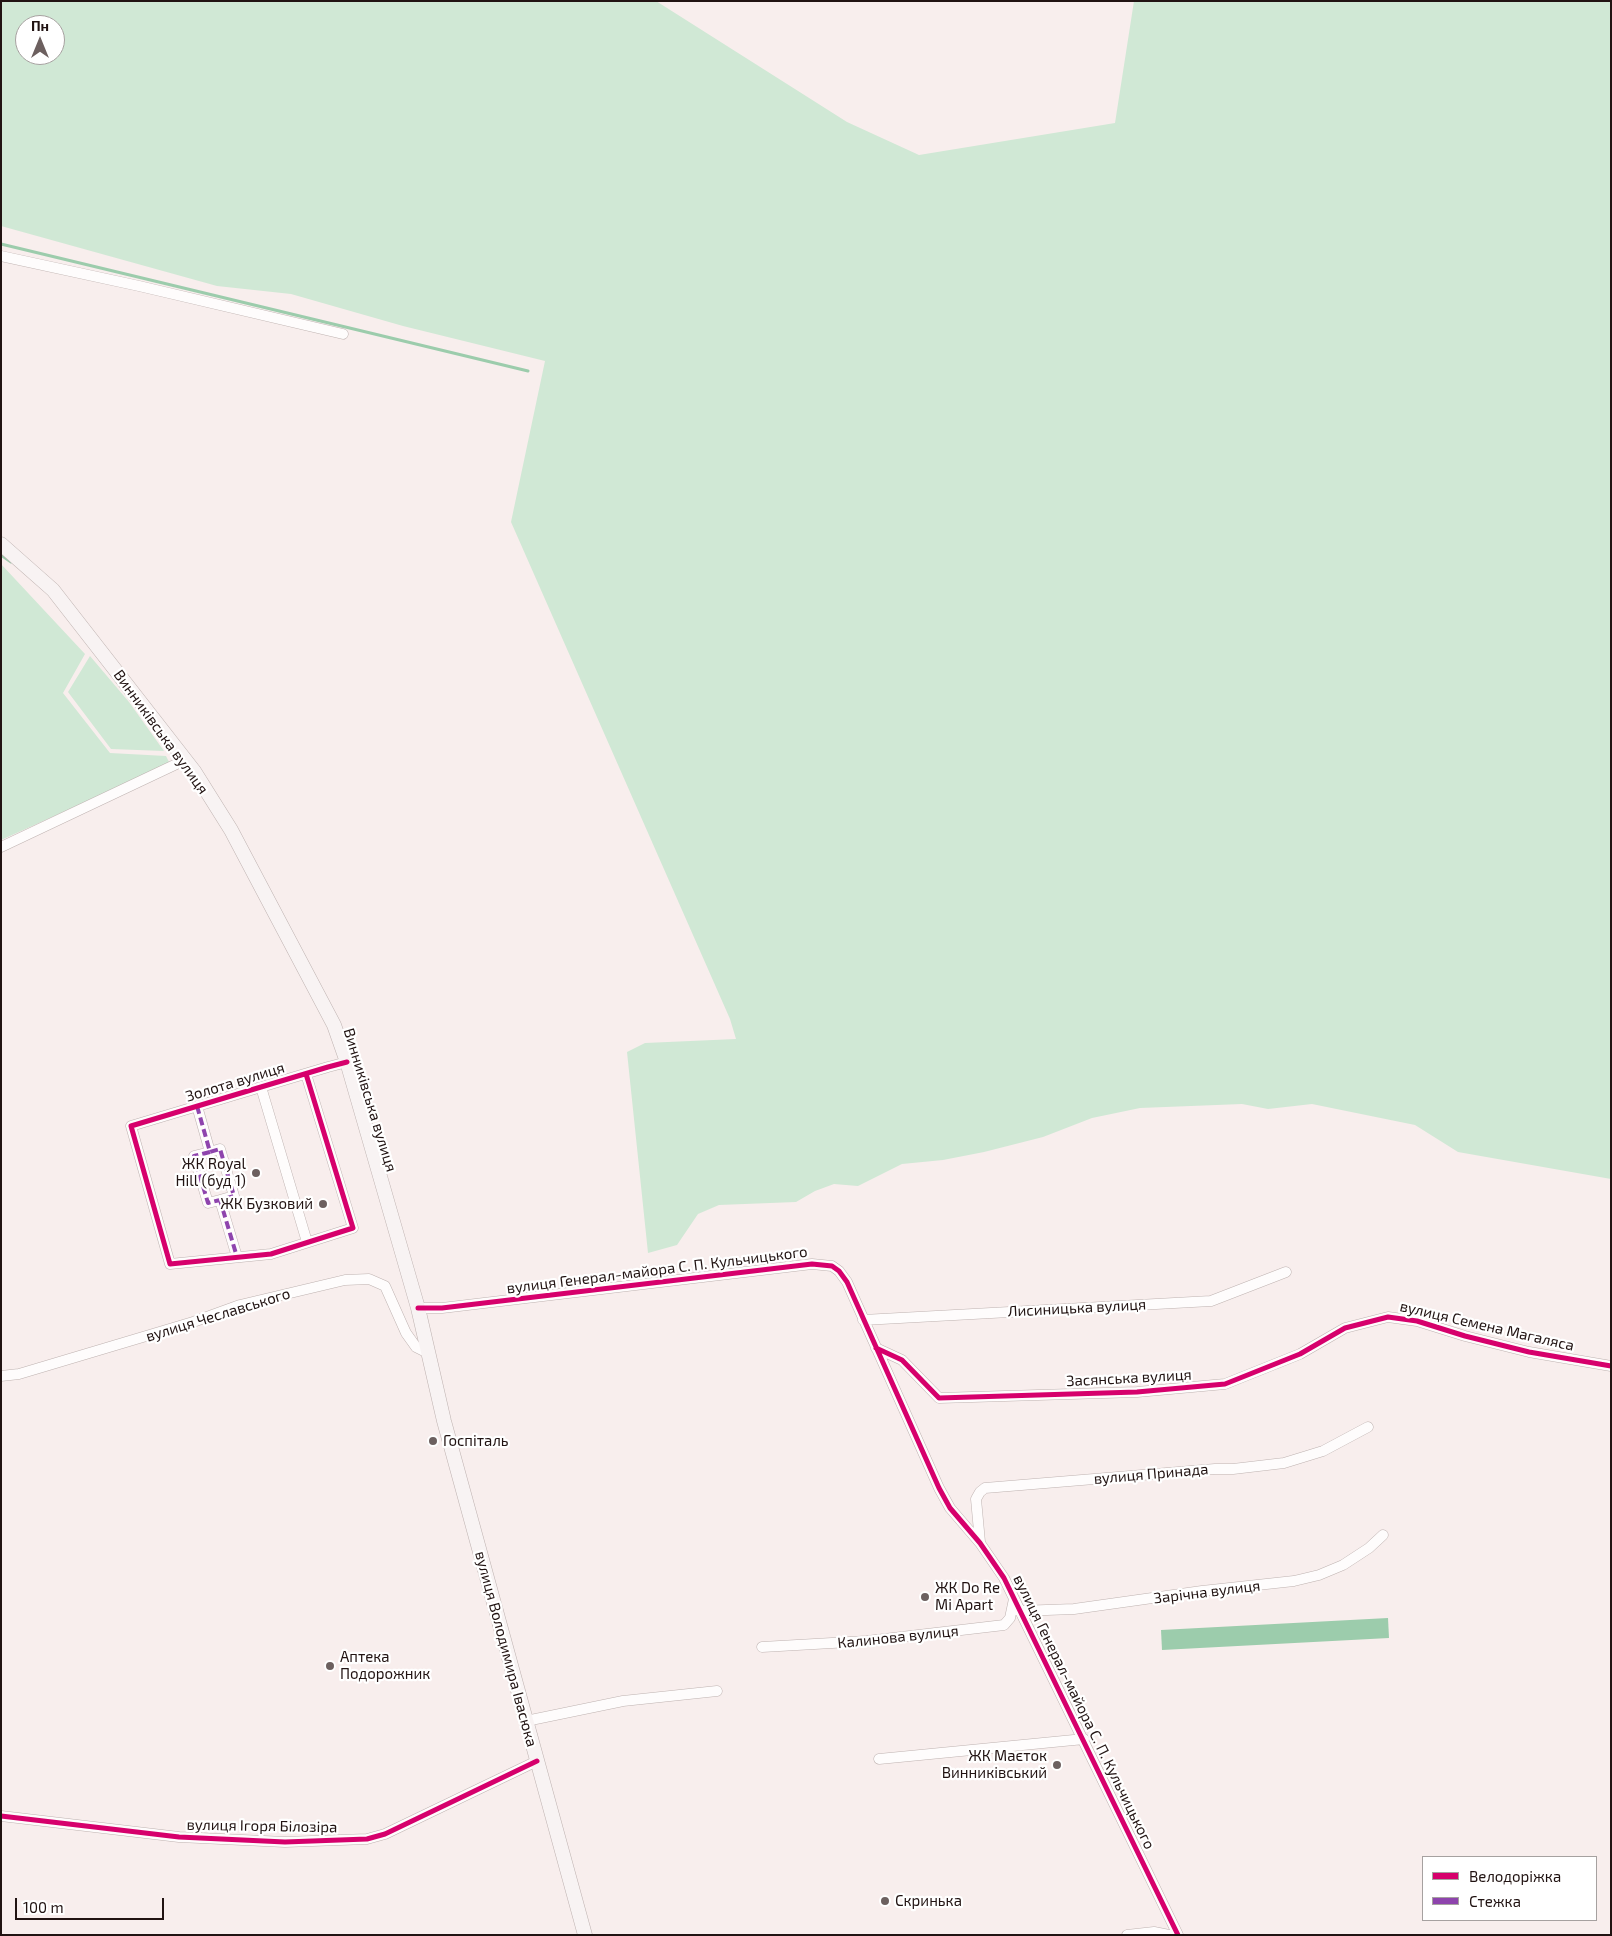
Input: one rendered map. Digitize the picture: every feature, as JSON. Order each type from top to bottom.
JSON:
[{"type":"main road","name":"Винниківська вулиця","points":[[1,544],[53,590],[186,760],[231,830],[281,921],[334,1025],[347,1062],[418,1308],[428,1358]]},
{"type":"main road","name":"вулиця Володимира Івасюка","points":[[428,1358],[585,1935]]},
{"type":"street","points":[[1,256],[343,334]]},
{"type":"street","points":[[1,847],[186,760]]},
{"type":"street","name":"Золота вулиця","points":[[237,1257],[170,1264],[131,1126],[347,1062]]},
{"type":"street","points":[[220,1200],[237,1257],[271,1254],[353,1228],[306,1074]]},
{"type":"street","points":[[261,1087],[307,1242]]},
{"type":"street","points":[[197,1106],[210,1152]]},
{"type":"street","points":[[220,1149],[234,1196],[208,1203],[194,1156],[210,1152],[220,1149]]},
{"type":"street","name":"вулиця Генерал-майора С. П. Кульчицького","points":[[418,1308],[442,1308],[702,1276],[822,1264],[839,1271],[847,1282],[950,1508],[980,1543],[1004,1578],[1178,1935]]},
{"type":"street","name":"Лисиницька вулиця","points":[[864,1320],[1211,1301],[1286,1272]]},
{"type":"street","name":"вулиця Чеславського","points":[[1,1376],[19,1374],[193,1322],[240,1305],[345,1280],[369,1279],[385,1286],[406,1333],[416,1347],[428,1358]]},
{"type":"street","name":"Засянська вулиця","points":[[876,1348],[902,1360],[939,1398],[1137,1392],[1225,1384],[1300,1354],[1345,1328],[1388,1317]]},
{"type":"street","name":"вулиця Семена Магаляса","points":[[1388,1317],[1418,1321],[1465,1336],[1529,1352],[1611,1366]]},
{"type":"street","name":"вулиця Принада","points":[[980,1543],[976,1499],[985,1488],[1233,1469],[1284,1462],[1323,1451],[1368,1427]]},
{"type":"street","name":"Зарічна вулиця","points":[[1019,1611],[1074,1609],[1202,1591],[1294,1581],[1319,1575],[1343,1564],[1369,1548],[1383,1535]]},
{"type":"street","name":"Калинова вулиця","points":[[762,1647],[867,1641],[1004,1625],[1010,1618],[1014,1598]]},
{"type":"street","points":[[526,1721],[623,1701],[717,1691]]},
{"type":"street","points":[[879,1759],[1084,1739]]},
{"type":"street","name":"вулиця Ігоря Білозіра","points":[[1,1816],[178,1837],[285,1842],[367,1838],[385,1834],[537,1761]]},
{"type":"street","points":[[1127,1935],[1154,1932],[1169,1935]]},
{"type":"shaded area","points":[[1,1],[656,1],[847,122],[919,155],[1115,123],[1134,1],[1611,1],[1611,1179],[1458,1152],[1415,1125],[1312,1104],[1268,1109],[1242,1104],[1140,1108],[1092,1118],[1043,1137],[984,1152],[943,1160],[902,1164],[858,1186],[834,1184],[815,1191],[796,1202],[719,1205],[698,1214],[677,1245],[648,1253],[627,1052],[645,1043],[736,1039],[730,1019],[511,522],[545,361],[403,326],[291,294],[217,286],[1,226]]},
{"type":"shaded area","points":[[1,564],[85,654],[63,693],[110,753],[166,756],[170,764],[1,840]]},
{"type":"shaded area","points":[[90,656],[129,702],[164,751],[111,749],[68,692]]},
{"type":"shaded area","points":[[1388,1618],[1389,1638],[1162,1650],[1161,1630]]},
{"type":"waterway","points":[[1,244],[528,371]]},
{"type":"waterway","points":[[1,555],[11,562]]},
{"type":"marked path","points":[[197,1106],[210,1152],[220,1149],[234,1196],[220,1200],[237,1257]]},
{"type":"marked path","points":[[210,1152],[194,1156],[208,1203],[220,1200]]},
{"type":"cycle path","points":[[306,1074],[353,1228],[271,1254],[170,1264],[131,1126],[328,1067],[347,1062]]},
{"type":"cycle path","points":[[418,1308],[442,1308],[812,1264],[832,1266],[839,1271],[847,1282],[939,1488],[950,1508],[980,1543],[1004,1578],[1178,1935]]},
{"type":"cycle path","points":[[876,1348],[902,1360],[939,1398],[1137,1392],[1225,1384],[1300,1354],[1345,1328],[1388,1317],[1417,1321],[1465,1336],[1529,1352],[1611,1366]]},
{"type":"cycle path","points":[[1,1816],[179,1837],[285,1842],[367,1839],[385,1834],[537,1761]]},
{"type":"place","name":"ЖК Royal Hill (буд 1)","points":[[256,1173]]},
{"type":"place","name":"ЖК Бузковий","points":[[323,1204]]},
{"type":"place","name":"Госпіталь","points":[[433,1441]]},
{"type":"place","name":"ЖК Do Re Mi Apart","points":[[925,1597]]},
{"type":"place","name":"Аптека Подорожник","points":[[330,1666]]},
{"type":"place","name":"ЖК Маєток Винниківський","points":[[1057,1765]]},
{"type":"place","name":"Скринька","points":[[885,1901]]}]
